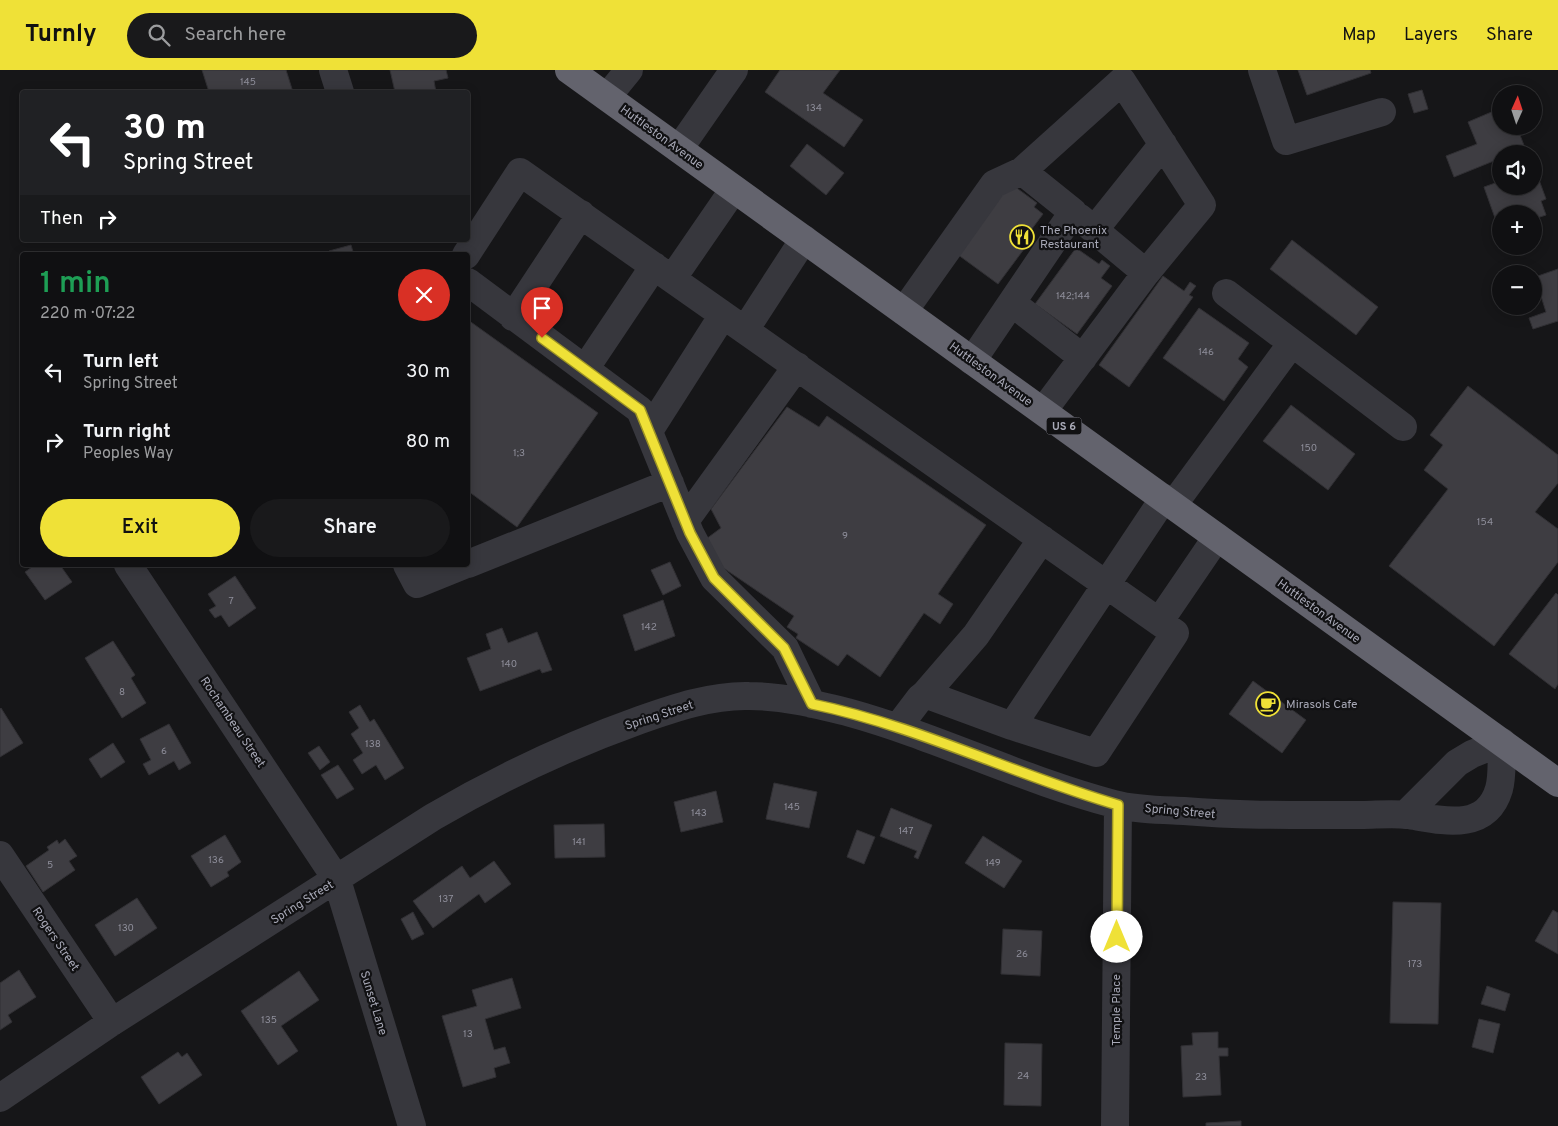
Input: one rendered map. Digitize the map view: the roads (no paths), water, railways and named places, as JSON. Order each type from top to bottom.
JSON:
[{"type":"highway","name":"Huttleston Avenue","points":[[569,70],[1502,742],[1555,775]]},
{"type":"street","points":[[333,70],[339,90]]},
{"type":"street","points":[[607,98],[629,70]]},
{"type":"street","points":[[679,149],[734,70]]},
{"type":"street","points":[[1262,70],[1286,140],[1382,112]]},
{"type":"street","points":[[904,311],[994,184],[1022,171],[1122,81],[1202,204],[1146,273],[1043,411]]},
{"type":"street","points":[[1095,229],[1163,144]]},
{"type":"street","points":[[1022,171],[1095,229],[1146,273]]},
{"type":"street","points":[[468,252],[520,172],[1175,633],[1096,754],[925,694]]},
{"type":"street","points":[[585,369],[663,272],[734,189]]},
{"type":"street","points":[[972,361],[1073,212]]},
{"type":"street","points":[[514,316],[581,214]]},
{"type":"street","points":[[649,431],[734,323],[804,239]]},
{"type":"street","points":[[470,283],[640,410],[690,533],[714,578],[784,648],[812,704]]},
{"type":"street","points":[[1226,293],[1403,427]]},
{"type":"street","points":[[1012,303],[1083,358]]},
{"type":"street","points":[[1012,726],[1107,586],[1168,502],[1292,343]]},
{"type":"street","points":[[685,521],[796,366]]},
{"type":"street","points":[[470,562],[670,482]]},
{"type":"street","points":[[1159,622],[1218,537]]},
{"type":"street","points":[[898,727],[920,698],[976,636],[1042,539]]},
{"type":"street","name":"Rochambeau Street","points":[[129,567],[337,880]]},
{"type":"street","points":[[408,567],[417,584],[459,567]]},
{"type":"street","name":"Spring Street","points":[[0,1098],[112,1022],[486,786],[571,746],[702,701],[738,697],[788,699],[812,704],[898,727],[1078,794],[1118,805],[1224,814],[1405,815],[1442,821],[1460,821],[1474,818],[1489,807],[1499,790],[1502,742]]},
{"type":"street","points":[[1405,815],[1457,763],[1472,754],[1502,742]]},
{"type":"street","name":"Temple Place","points":[[1116,1126],[1118,805]]},
{"type":"street","name":"Rogers Street","points":[[0,855],[112,1022]]},
{"type":"street","name":"Sunset Lane","points":[[337,880],[412,1126]]},
{"type":"place","name":"The Phoenix Restaurant","points":[[1022,237]]},
{"type":"place","name":"Mirasols Cafe","points":[[1268,704]]}]
